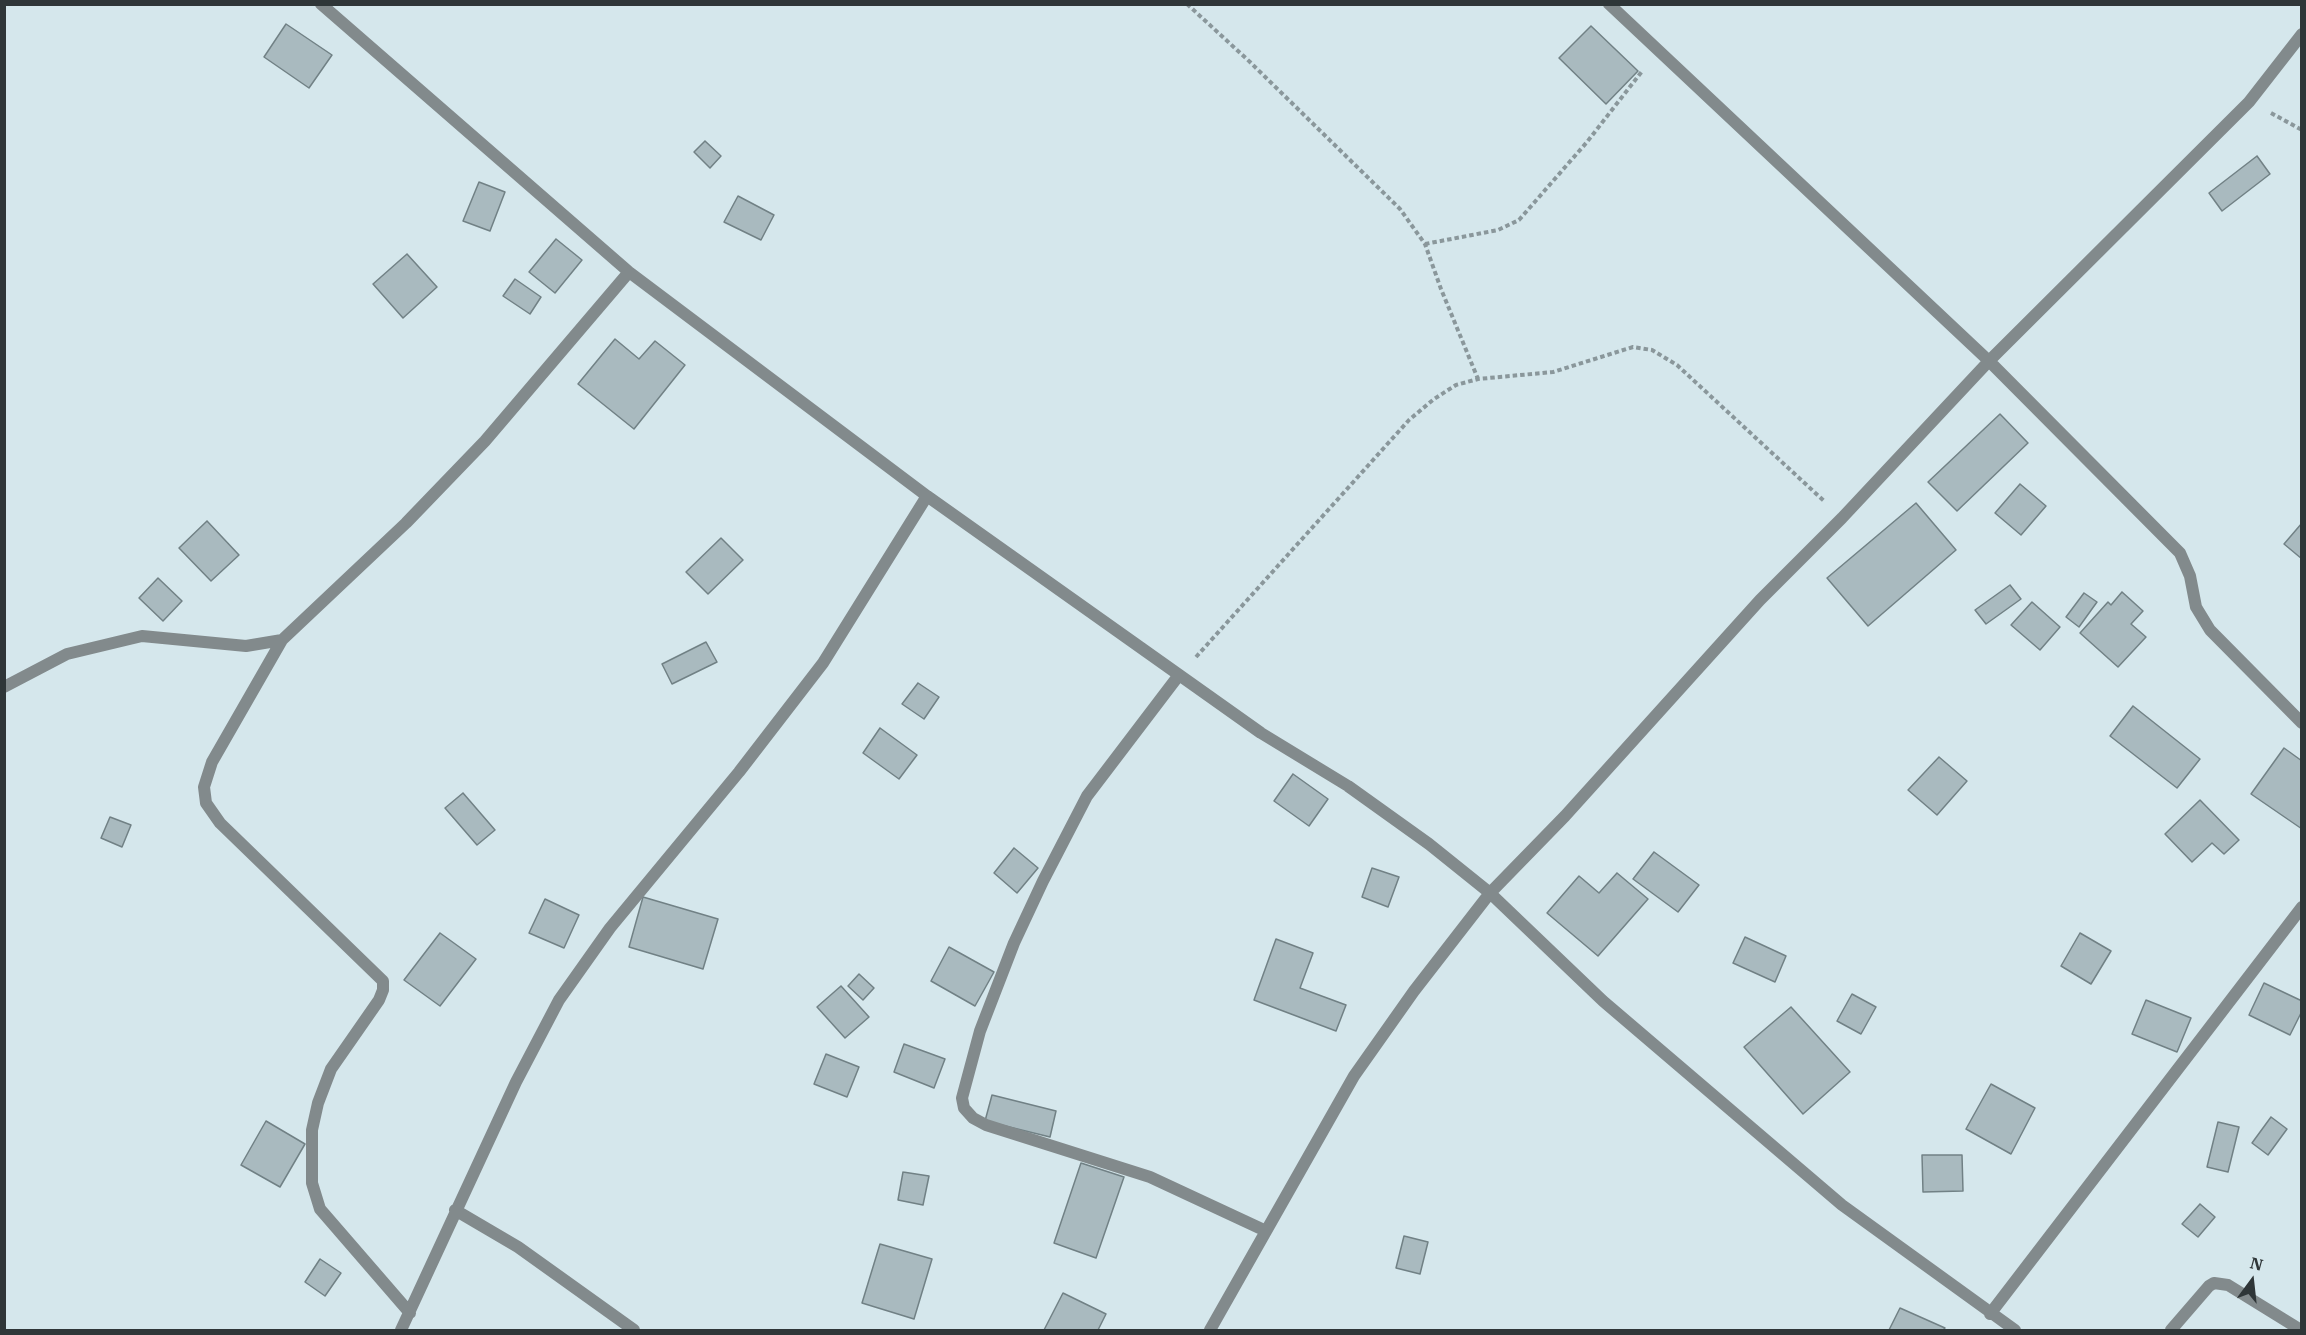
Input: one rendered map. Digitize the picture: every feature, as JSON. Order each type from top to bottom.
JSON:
[{"type":"street","points":[[321,4],[629,272],[927,496],[1262,733],[1348,786],[1490,892],[1604,1001],[1842,1205],[2015,1330]]},
{"type":"street","points":[[1609,4],[1989,361],[2180,553],[2190,576],[2196,607],[2210,630],[2301,723]]},
{"type":"street","points":[[1210,1330],[1354,1076],[1414,991],[1490,892],[1565,816],[1760,600],[1842,518],[1989,361],[2249,102],[2301,34]]},
{"type":"street","points":[[410,1313],[320,1209],[312,1183],[312,1130],[318,1103],[331,1069],[379,1000],[383,990],[383,981],[220,824],[206,804],[204,787],[212,762],[282,640],[406,523],[485,441],[629,272]]},
{"type":"street","points":[[401,1330],[516,1082],[559,1000],[610,928],[739,772],[823,663],[927,496]]},
{"type":"street","points":[[4,687],[68,654],[142,636],[246,646],[282,640]]},
{"type":"street","points":[[1179,675],[1087,796],[1043,881],[1014,943],[980,1031],[963,1098],[964,1108],[973,1118],[986,1125],[1150,1177],[1266,1231]]},
{"type":"street","points":[[1990,1314],[2301,907]]},
{"type":"street","points":[[455,1210],[518,1247],[634,1330]]},
{"type":"street","points":[[2171,1330],[2214,1283],[2229,1285],[2301,1330]]},
{"type":"path","points":[[1186,4],[1400,209],[1425,244],[1478,379]]},
{"type":"path","points":[[1425,244],[1498,230],[1519,220],[1587,142],[1658,50]]},
{"type":"path","points":[[2249,102],[2301,130]]},
{"type":"path","points":[[1179,675],[1409,420],[1434,399],[1456,385],[1478,379],[1553,372],[1633,346],[1652,350],[1677,365],[1842,518]]},
{"type":"building","points":[[286,24],[332,55],[309,88],[264,57]]},
{"type":"building","points":[[1591,26],[1638,71],[1606,104],[1559,58]]},
{"type":"building","points":[[705,141],[721,156],[710,168],[694,152]]},
{"type":"building","points":[[2257,156],[2270,174],[2222,211],[2209,193]]},
{"type":"building","points":[[479,182],[505,192],[490,231],[463,221]]},
{"type":"building","points":[[738,196],[774,215],[761,240],[724,222]]},
{"type":"building","points":[[556,239],[582,260],[555,293],[529,272]]},
{"type":"building","points":[[407,254],[437,287],[403,318],[373,284]]},
{"type":"building","points":[[515,279],[541,297],[530,314],[503,296]]},
{"type":"building","points":[[615,339],[639,359],[655,341],[685,365],[634,429],[578,384]]},
{"type":"building","points":[[2000,414],[2028,443],[1957,511],[1928,482]]},
{"type":"building","points":[[2020,484],[2046,506],[2021,535],[1995,513]]},
{"type":"building","points":[[1916,503],[1956,550],[1868,626],[1827,578]]},
{"type":"building","points":[[207,521],[239,555],[211,581],[179,548]]},
{"type":"building","points":[[2302,523],[2302,559],[2284,544]]},
{"type":"building","points":[[721,538],[743,560],[708,594],[686,572]]},
{"type":"building","points":[[158,578],[182,601],[163,621],[139,598]]},
{"type":"building","points":[[2010,585],[2021,599],[1986,624],[1975,610]]},
{"type":"building","points":[[2122,592],[2143,611],[2131,624],[2146,637],[2118,667],[2080,633],[2108,602],[2111,605]]},
{"type":"building","points":[[2084,593],[2097,602],[2079,627],[2066,617]]},
{"type":"building","points":[[2032,602],[2060,627],[2040,650],[2011,625]]},
{"type":"building","points":[[706,642],[717,662],[672,684],[662,664]]},
{"type":"building","points":[[918,683],[939,697],[924,719],[902,704]]},
{"type":"building","points":[[2133,706],[2200,759],[2177,788],[2110,736]]},
{"type":"building","points":[[880,728],[917,755],[899,779],[863,753]]},
{"type":"building","points":[[2284,748],[2302,761],[2302,829],[2251,794]]},
{"type":"building","points":[[1939,757],[1967,781],[1937,815],[1908,790]]},
{"type":"building","points":[[1293,774],[1328,799],[1309,826],[1274,801]]},
{"type":"building","points":[[463,793],[495,830],[477,845],[445,808]]},
{"type":"building","points":[[2200,800],[2239,840],[2224,854],[2212,843],[2192,862],[2165,834]]},
{"type":"building","points":[[110,817],[131,825],[122,847],[101,838]]},
{"type":"building","points":[[1014,848],[1038,868],[1017,893],[994,873]]},
{"type":"building","points":[[1654,852],[1699,885],[1678,912],[1633,879]]},
{"type":"building","points":[[1372,868],[1399,877],[1388,907],[1362,897]]},
{"type":"building","points":[[1617,873],[1648,899],[1598,956],[1547,913],[1579,876],[1599,893]]},
{"type":"building","points":[[643,897],[718,919],[703,969],[629,947]]},
{"type":"building","points":[[545,899],[579,915],[564,948],[529,933]]},
{"type":"building","points":[[440,933],[476,959],[440,1006],[404,980]]},
{"type":"building","points":[[2080,933],[2111,951],[2091,984],[2061,966]]},
{"type":"building","points":[[1745,937],[1786,956],[1775,982],[1733,963]]},
{"type":"building","points":[[1276,939],[1313,953],[1300,988],[1346,1005],[1336,1031],[1254,1000]]},
{"type":"building","points":[[949,947],[994,972],[975,1006],[931,981]]},
{"type":"building","points":[[859,974],[874,988],[863,1000],[848,986]]},
{"type":"building","points":[[2264,983],[2302,1001],[2302,1011],[2290,1035],[2249,1015]]},
{"type":"building","points":[[841,986],[869,1017],[845,1038],[817,1007]]},
{"type":"building","points":[[1852,994],[1876,1007],[1861,1034],[1837,1021]]},
{"type":"building","points":[[2146,1000],[2191,1018],[2177,1052],[2132,1034]]},
{"type":"building","points":[[1791,1007],[1850,1072],[1803,1114],[1744,1047]]},
{"type":"building","points":[[904,1044],[945,1059],[934,1088],[894,1072]]},
{"type":"building","points":[[826,1054],[859,1067],[847,1097],[814,1084]]},
{"type":"building","points":[[1991,1084],[2035,1108],[2011,1154],[1966,1129]]},
{"type":"building","points":[[992,1095],[1056,1111],[1050,1137],[985,1121]]},
{"type":"building","points":[[2271,1117],[2287,1129],[2268,1155],[2252,1143]]},
{"type":"building","points":[[266,1121],[305,1144],[280,1187],[241,1165]]},
{"type":"building","points":[[2218,1122],[2239,1127],[2228,1172],[2207,1167]]},
{"type":"building","points":[[1922,1155],[1962,1155],[1963,1191],[1923,1192]]},
{"type":"building","points":[[1081,1163],[1124,1177],[1096,1258],[1054,1243]]},
{"type":"building","points":[[903,1172],[929,1176],[923,1205],[898,1200]]},
{"type":"building","points":[[2200,1204],[2215,1217],[2198,1237],[2182,1224]]},
{"type":"building","points":[[1404,1236],[1428,1242],[1420,1274],[1396,1268]]},
{"type":"building","points":[[880,1244],[932,1259],[914,1319],[862,1303]]},
{"type":"building","points":[[320,1259],[341,1273],[325,1296],[305,1282]]},
{"type":"building","points":[[1063,1293],[1106,1314],[1098,1330],[1044,1330]]},
{"type":"building","points":[[1900,1308],[1945,1328],[1943,1330],[1889,1330]]}]
